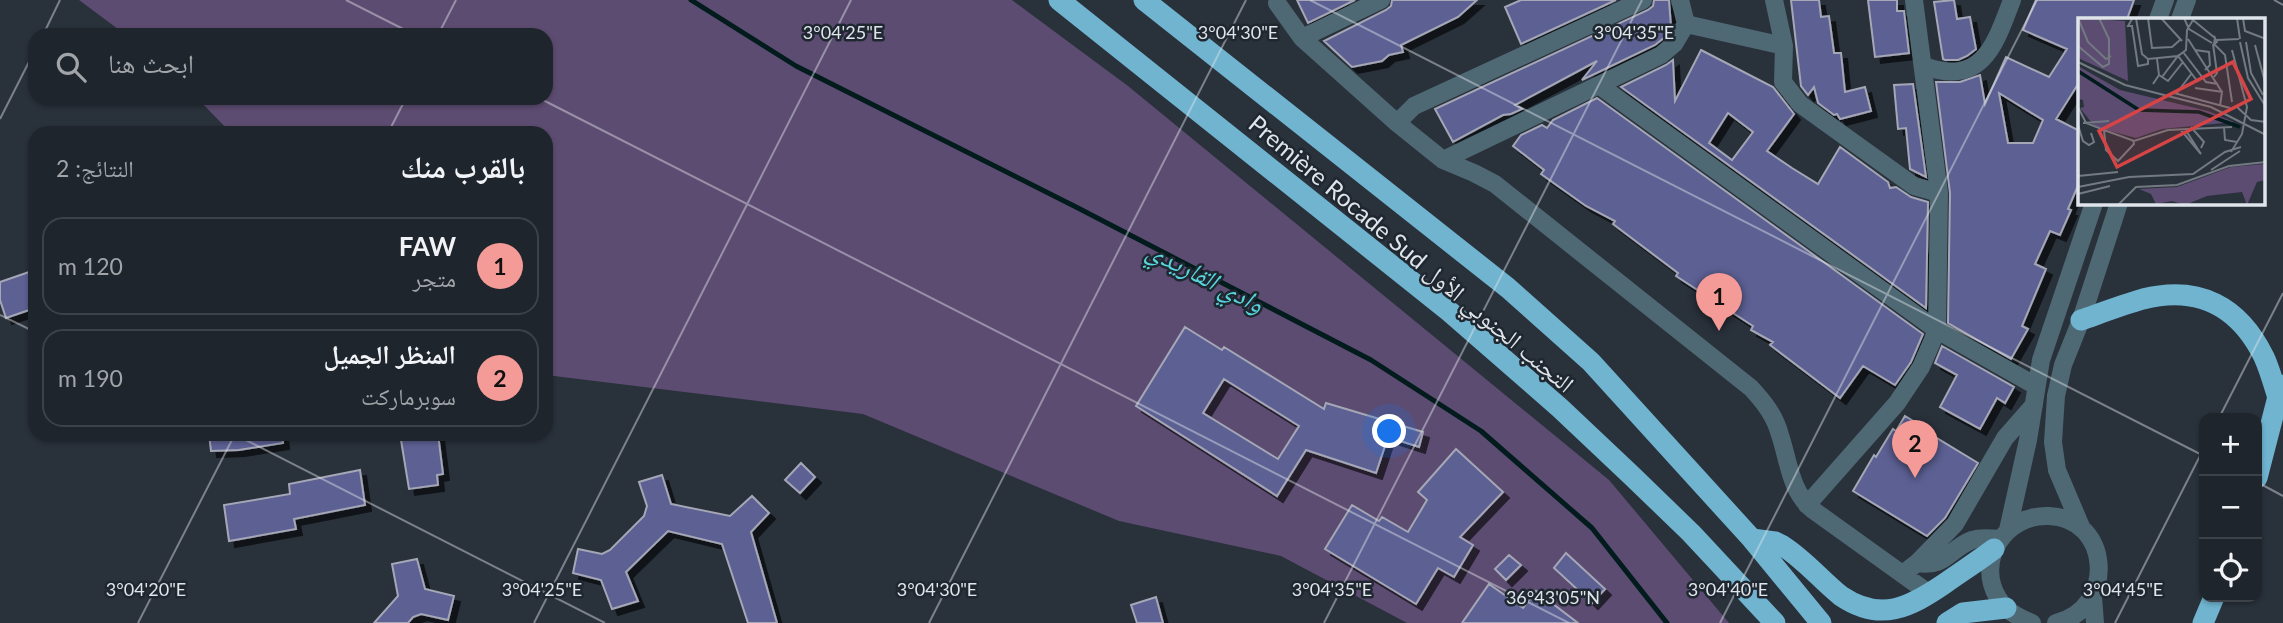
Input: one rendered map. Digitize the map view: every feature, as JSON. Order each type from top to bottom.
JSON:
[{"type":"highway","name":"Première Rocade Sud التجنب الجنوبي الأول","points":[[1059,0],[1450,312],[1560,408],[1631,475],[1691,533],[1775,623]]},
{"type":"highway","name":"Première Rocade Sud التجنب الجنوبي الأول","points":[[1144,0],[1507,288],[1580,352],[1752,539],[1821,623]]},
{"type":"highway","points":[[2081,320],[2158,296],[2192,295],[2212,301],[2223,308],[2251,334],[2281,388],[2258,476]]},
{"type":"highway","points":[[1752,539],[1775,542],[1783,546],[1841,597],[1863,609],[1888,612],[1913,606],[2001,539]]},
{"type":"highway","points":[[2203,623],[2212,602]]},
{"type":"highway","points":[[1955,618],[1984,616],[2016,619]]},
{"type":"street","points":[[1302,38],[1381,0]]},
{"type":"street","points":[[1397,123],[1414,106],[1643,0]]},
{"type":"street","points":[[1443,160],[1661,55],[1674,44],[1686,24],[1680,0]]},
{"type":"street","points":[[1774,0],[1784,46],[1783,82],[1800,103],[1914,186],[1939,193]]},
{"type":"street","points":[[1807,505],[1904,394],[1922,367],[1937,330],[1939,193],[1914,0]]},
{"type":"street","points":[[1924,66],[1951,73],[1979,62],[1988,55],[1999,35],[2012,0]]},
{"type":"street","points":[[2158,18],[2165,0]]},
{"type":"street","points":[[2180,18],[2187,0]]},
{"type":"street","points":[[1278,3],[1302,38],[1397,123],[1443,160],[1495,184],[1751,387],[1776,422],[1794,485],[1807,505],[1910,568],[1930,594]]},
{"type":"street","points":[[1686,24],[1784,46]]},
{"type":"street","points":[[1600,86],[1937,330],[2036,386]]},
{"type":"street","points":[[2016,619],[1998,598],[1990,574],[2022,470],[2041,360],[2093,205]]},
{"type":"street","points":[[2056,623],[2082,611],[2093,597],[2099,580],[2099,561],[2093,543],[2082,529],[2057,470],[2053,442],[2056,396],[2063,365],[2081,320],[2118,205]]},
{"type":"street","points":[[1910,568],[1959,518],[2005,438],[2034,405]]},
{"type":"street","points":[[1910,568],[1939,562],[1973,539],[2001,539],[2021,520],[2037,516],[2068,520],[2082,529]]},
{"type":"street","points":[[2093,597],[2095,623]]},
{"type":"shaded area","points":[[79,0],[1012,0],[1128,86],[1609,480],[1729,623],[1407,623],[1281,556],[1119,521],[863,414],[553,376],[553,126],[224,126],[204,105],[553,105],[553,28],[117,28]]},
{"type":"building","points":[[1297,0],[1355,0],[1308,23]]},
{"type":"building","points":[[1392,0],[1477,0],[1458,17],[1401,45],[1403,52],[1389,55],[1382,61],[1352,67],[1324,41],[1386,10],[1391,6]]},
{"type":"building","points":[[1521,0],[1616,0],[1521,44],[1505,7]]},
{"type":"building","points":[[1654,0],[1669,0],[1671,27],[1665,37],[1655,45],[1582,80],[1597,61],[1515,105],[1522,109],[1503,115],[1453,142],[1435,109],[1648,10],[1653,6]]},
{"type":"building","points":[[1791,0],[1819,0],[1821,17],[1829,16],[1834,53],[1841,53],[1845,92],[1865,87],[1871,111],[1840,119],[1837,114],[1834,115],[1818,103],[1814,87],[1808,95],[1801,86]]},
{"type":"building","points":[[1868,0],[1897,0],[1897,11],[1904,11],[1909,53],[1875,57]]},
{"type":"building","points":[[1954,0],[1957,19],[1970,17],[1976,49],[1958,60],[1945,60],[1934,2]]},
{"type":"building","points":[[2036,0],[2134,0],[2127,18],[2078,18],[2078,84],[2056,119],[2078,130],[2078,186],[2060,235],[2050,231],[2035,264],[2046,269],[2022,326],[2028,329],[2011,359],[1948,323],[1950,193],[1936,82],[1960,82],[1980,75],[1985,104],[2006,57],[2049,77],[2067,49],[2023,30]],"holes":[[[1999,93],[2043,120],[2033,143],[2008,143]]]},
{"type":"building","points":[[1701,50],[1773,87],[1794,114],[1767,151],[1792,168],[1818,184],[1840,147],[1888,182],[1890,188],[1896,187],[1911,197],[1928,202],[1926,308],[1621,87],[1673,60],[1675,101]],"holes":[[[1728,113],[1753,132],[1732,160],[1709,143]]]},
{"type":"building","points":[[1913,84],[1926,177],[1910,169],[1906,128],[1898,129],[1894,85]]},
{"type":"building","points":[[1597,98],[1923,334],[1911,362],[1895,385],[1863,366],[1840,398],[1770,345],[1773,342],[1751,330],[1753,326],[1676,276],[1678,273],[1613,224],[1615,221],[1586,206],[1541,174],[1544,170],[1513,146],[1521,135],[1542,125],[1547,128],[1553,120]]},
{"type":"building","points":[[28,272],[28,310],[6,318],[0,300],[0,282]]},
{"type":"building","points":[[1185,327],[1222,350],[1224,347],[1324,409],[1326,403],[1423,432],[1419,447],[1388,437],[1376,473],[1306,450],[1277,496],[1136,406]],"holes":[[[1224,379],[1299,426],[1278,459],[1203,413]]]},
{"type":"building","points":[[1942,346],[2014,387],[2005,403],[1997,398],[1980,429],[1940,407],[1957,375],[1935,363]]},
{"type":"building","points":[[1905,416],[1978,463],[1945,518],[1927,536],[1853,491],[1874,455],[1876,457],[1893,429],[1896,431]]},
{"type":"building","points":[[210,441],[283,441],[239,450],[211,451]]},
{"type":"building","points":[[401,441],[439,441],[443,474],[437,475],[438,485],[409,489]]},
{"type":"building","points":[[1456,449],[1503,492],[1460,537],[1473,545],[1454,577],[1438,568],[1416,604],[1325,549],[1352,505],[1379,521],[1382,517],[1408,532],[1427,500],[1418,492]]},
{"type":"building","points":[[801,463],[815,477],[800,493],[785,480]]},
{"type":"building","points":[[360,470],[365,505],[294,519],[296,529],[229,541],[224,505],[290,494],[289,484]]},
{"type":"building","points":[[662,475],[671,504],[730,516],[752,496],[769,513],[751,532],[777,623],[748,623],[722,544],[668,531],[626,572],[638,601],[612,609],[601,580],[573,573],[578,549],[602,554],[610,550],[644,516],[647,506],[639,482]]},
{"type":"building","points":[[1566,553],[1605,589],[1592,603],[1554,568]]},
{"type":"building","points":[[1509,555],[1521,565],[1506,580],[1495,569]]},
{"type":"building","points":[[417,559],[425,589],[454,596],[448,620],[421,614],[408,623],[374,623],[398,596],[392,564]]},
{"type":"building","points":[[1489,584],[1523,608],[1536,591],[1578,623],[1462,623]]},
{"type":"building","points":[[1156,597],[1163,623],[1137,623],[1131,605]]},
{"type":"waterway","name":"وادي القاريدي","points":[[691,0],[796,66],[1371,360],[1481,431],[1592,528],[1667,623]]},
{"type":"place","name":"FAW","points":[[1719,331]]},
{"type":"place","name":"المنظر الجميل","points":[[1915,478]]}]
